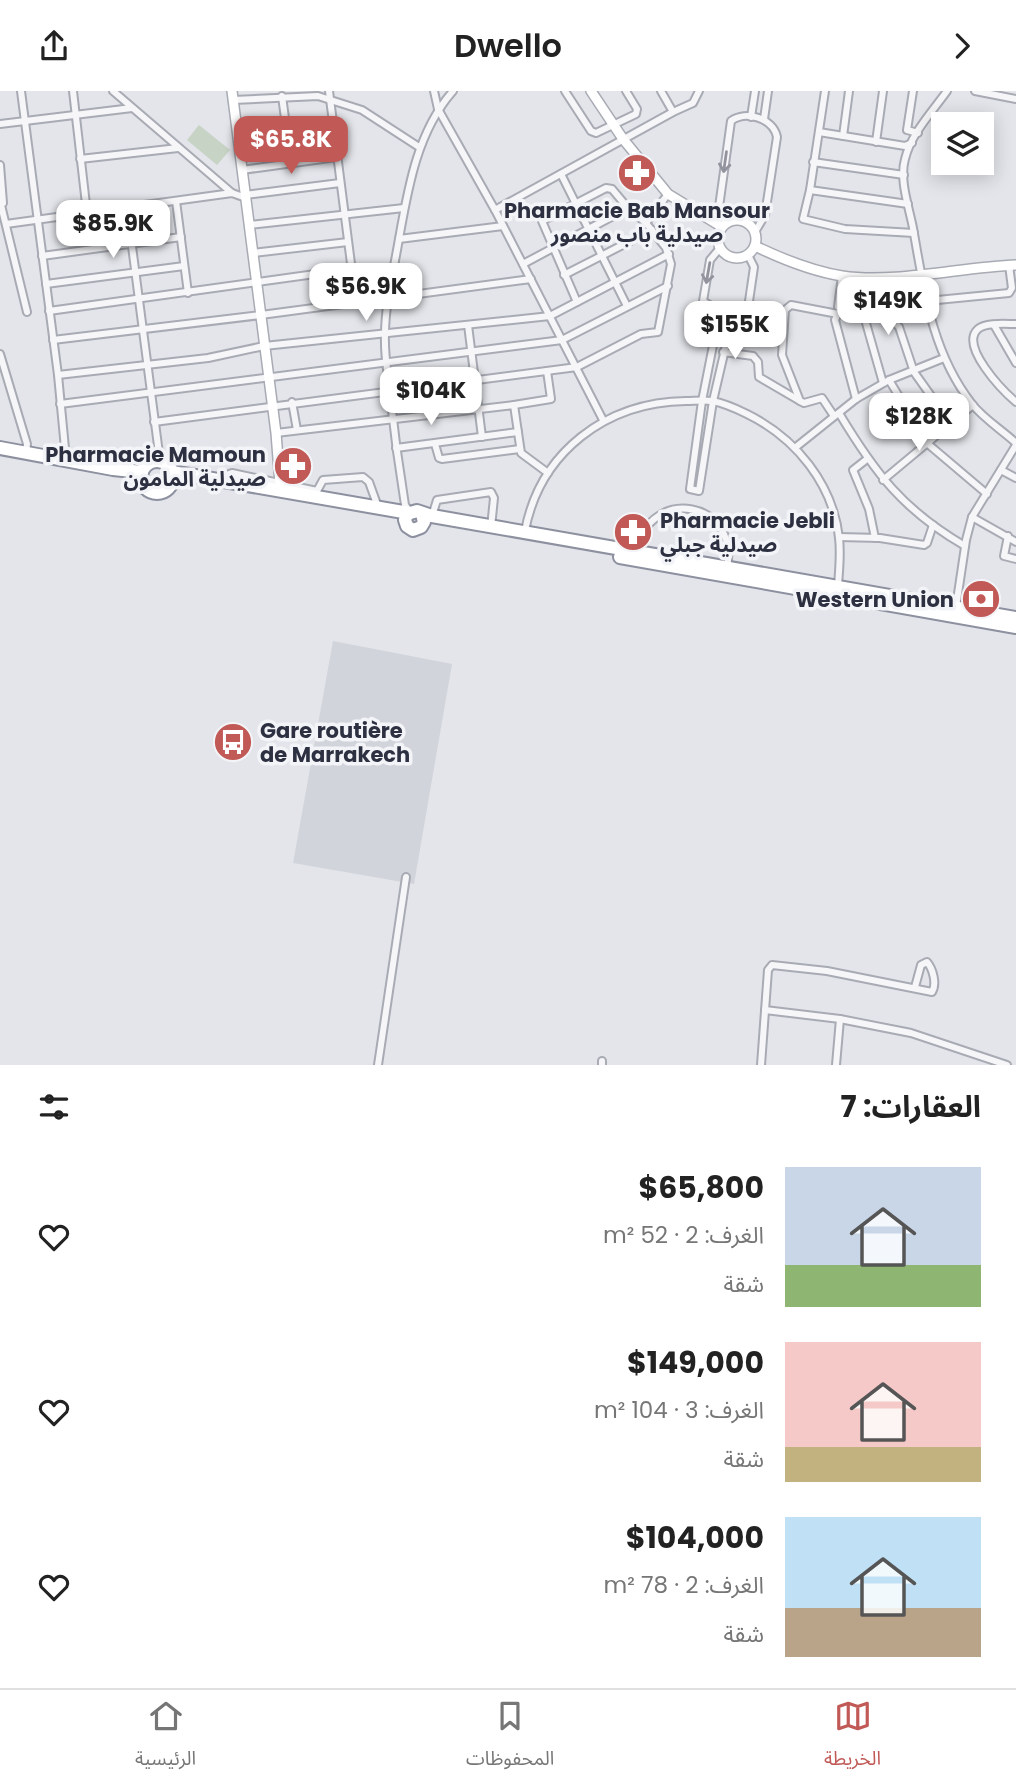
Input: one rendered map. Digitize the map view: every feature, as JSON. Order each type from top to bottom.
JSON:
[{"type":"highway","points":[[0,448],[142,476]]},
{"type":"highway","points":[[160,461],[168,465],[173,476],[169,488],[158,493],[146,488],[142,476],[148,464],[160,461]]},
{"type":"highway","points":[[173,476],[279,487],[379,509],[1016,618]]},
{"type":"highway","points":[[173,476],[386,518],[416,530],[419,516]]},
{"type":"highway","points":[[419,516],[432,524],[1016,627]]},
{"type":"street","points":[[21,91],[58,375],[66,459]]},
{"type":"street","points":[[73,91],[87,213]]},
{"type":"street","points":[[113,91],[232,193],[245,197],[340,183]]},
{"type":"street","points":[[434,91],[438,109],[503,226],[603,420]]},
{"type":"street","points":[[453,91],[438,109],[419,148],[404,208],[388,299],[386,362],[405,505],[419,516],[437,500],[491,492],[494,498],[491,527]]},
{"type":"street","points":[[565,91],[591,131],[599,133],[636,113],[637,109],[625,91]]},
{"type":"street","points":[[591,91],[623,139],[668,194],[724,225],[743,221],[755,232]]},
{"type":"street","points":[[661,91],[673,112]]},
{"type":"street","points":[[495,211],[696,101],[699,91]]},
{"type":"street","points":[[751,117],[755,91]]},
{"type":"street","points":[[764,119],[768,91]]},
{"type":"street","points":[[825,91],[803,219],[860,231],[914,233]]},
{"type":"street","points":[[842,136],[849,91]]},
{"type":"street","points":[[876,142],[883,91]]},
{"type":"street","points":[[913,91],[904,175],[933,327],[944,358],[973,405],[1016,444],[972,517],[956,607]]},
{"type":"street","points":[[908,145],[947,91]]},
{"type":"street","points":[[975,91],[1016,99]]},
{"type":"street","points":[[379,509],[365,477],[323,480],[317,491],[279,487],[276,433],[232,95],[329,95],[373,116],[419,148]]},
{"type":"street","points":[[329,95],[356,303]]},
{"type":"street","points":[[282,96],[290,163]]},
{"type":"street","points":[[0,124],[132,108]]},
{"type":"street","points":[[740,117],[764,119],[774,127],[776,137],[765,215],[755,232],[755,246],[748,255],[730,257],[720,248],[718,238],[724,225],[719,207],[731,121],[740,117]]},
{"type":"street","points":[[286,131],[333,124]]},
{"type":"street","points":[[907,130],[918,133]]},
{"type":"street","points":[[819,132],[908,145]]},
{"type":"street","points":[[80,159],[178,148]]},
{"type":"street","points":[[242,170],[337,157]]},
{"type":"street","points":[[813,162],[904,175]]},
{"type":"street","points":[[0,166],[6,224],[27,312]]},
{"type":"street","points":[[561,174],[627,306]]},
{"type":"street","points":[[154,422],[577,367],[641,334],[658,332],[668,286],[671,264],[669,254],[646,223],[609,188],[542,221],[577,302]]},
{"type":"street","points":[[810,190],[908,204]]},
{"type":"street","points":[[6,224],[232,193]]},
{"type":"street","points":[[646,223],[668,194]]},
{"type":"street","points":[[0,201],[4,212]]},
{"type":"street","points":[[176,201],[188,293]]},
{"type":"street","points":[[128,208],[160,461]]},
{"type":"street","points":[[249,225],[404,208]]},
{"type":"street","points":[[523,264],[628,208]]},
{"type":"street","points":[[399,239],[503,226]]},
{"type":"street","points":[[564,275],[652,230]]},
{"type":"street","points":[[42,255],[181,237]]},
{"type":"street","points":[[253,253],[348,242]]},
{"type":"street","points":[[755,246],[777,256],[842,276],[872,278],[1012,265],[1012,288],[1009,293],[927,301]]},
{"type":"street","points":[[720,248],[710,260],[703,301],[719,312],[702,401],[690,489],[699,491],[713,401],[733,313],[745,311],[748,307],[754,267],[748,255]]},
{"type":"street","points":[[58,375],[208,358],[264,345],[550,316],[669,254]]},
{"type":"street","points":[[46,284],[184,266]]},
{"type":"street","points":[[50,311],[352,269]]},
{"type":"street","points":[[842,276],[835,320],[856,399]]},
{"type":"street","points":[[53,340],[531,279]]},
{"type":"street","points":[[60,404],[562,339],[668,286]]},
{"type":"street","points":[[800,401],[782,355],[785,310],[791,305],[895,321],[914,372],[951,424]]},
{"type":"street","points":[[864,316],[886,382],[928,444],[987,494]]},
{"type":"street","points":[[1016,324],[983,327],[976,331],[973,339],[974,348],[997,382],[1016,402]]},
{"type":"street","points":[[467,325],[482,436]]},
{"type":"street","points":[[994,325],[1016,363]]},
{"type":"street","points":[[723,352],[753,356],[758,362],[759,377],[804,403],[822,398],[883,480],[933,525],[965,546]]},
{"type":"street","points":[[0,354],[27,444],[26,452]]},
{"type":"street","points":[[796,447],[856,399],[886,382],[944,358]]},
{"type":"street","points":[[276,433],[551,399],[547,371]]},
{"type":"street","points":[[525,533],[537,495],[548,473],[576,439],[603,420],[635,408],[670,401],[713,401],[761,421],[796,447],[820,481],[834,514],[839,537],[838,586]]},
{"type":"street","points":[[292,402],[297,430]]},
{"type":"street","points":[[514,405],[520,449],[525,458],[548,473]]},
{"type":"street","points":[[883,480],[973,405]]},
{"type":"street","points":[[396,448],[518,432]]},
{"type":"street","points":[[435,444],[439,459],[520,449]]},
{"type":"street","points":[[867,459],[853,470],[873,519],[875,538]]},
{"type":"street","points":[[1001,470],[1016,478]]},
{"type":"street","points":[[636,551],[641,532],[656,516],[676,508],[690,509],[704,513],[721,528],[729,549],[727,567]]},
{"type":"street","points":[[972,517],[1016,542]]},
{"type":"street","points":[[839,537],[875,538],[924,545],[933,525]]},
{"type":"street","points":[[1008,536],[1004,557],[1016,559]]},
{"type":"street","points":[[377,1065],[406,877]]},
{"type":"street","points":[[761,1065],[768,970],[775,965],[827,971],[915,987],[934,990],[931,966],[927,962],[920,965],[915,987]]},
{"type":"street","points":[[765,1010],[840,1019],[911,1033],[1007,1065]]},
{"type":"street","points":[[836,1065],[840,1019]]},
{"type":"shaded area","points":[[333,641],[452,664],[414,884],[293,863]]},
{"type":"green space","points":[[199,125],[230,150],[217,165],[187,140]]},
{"type":"place","name":"Pharmacie Bab Mansour صيدلية باب منصور","points":[[637,173]]},
{"type":"place","name":"Pharmacie Mamoun صيدلية المامون","points":[[293,466]]},
{"type":"place","name":"Pharmacie Jebli صيدلية جبلي","points":[[633,532]]},
{"type":"place","name":"Western Union","points":[[981,599]]},
{"type":"place","name":"Gare routière de Marrakech","points":[[233,742]]}]
